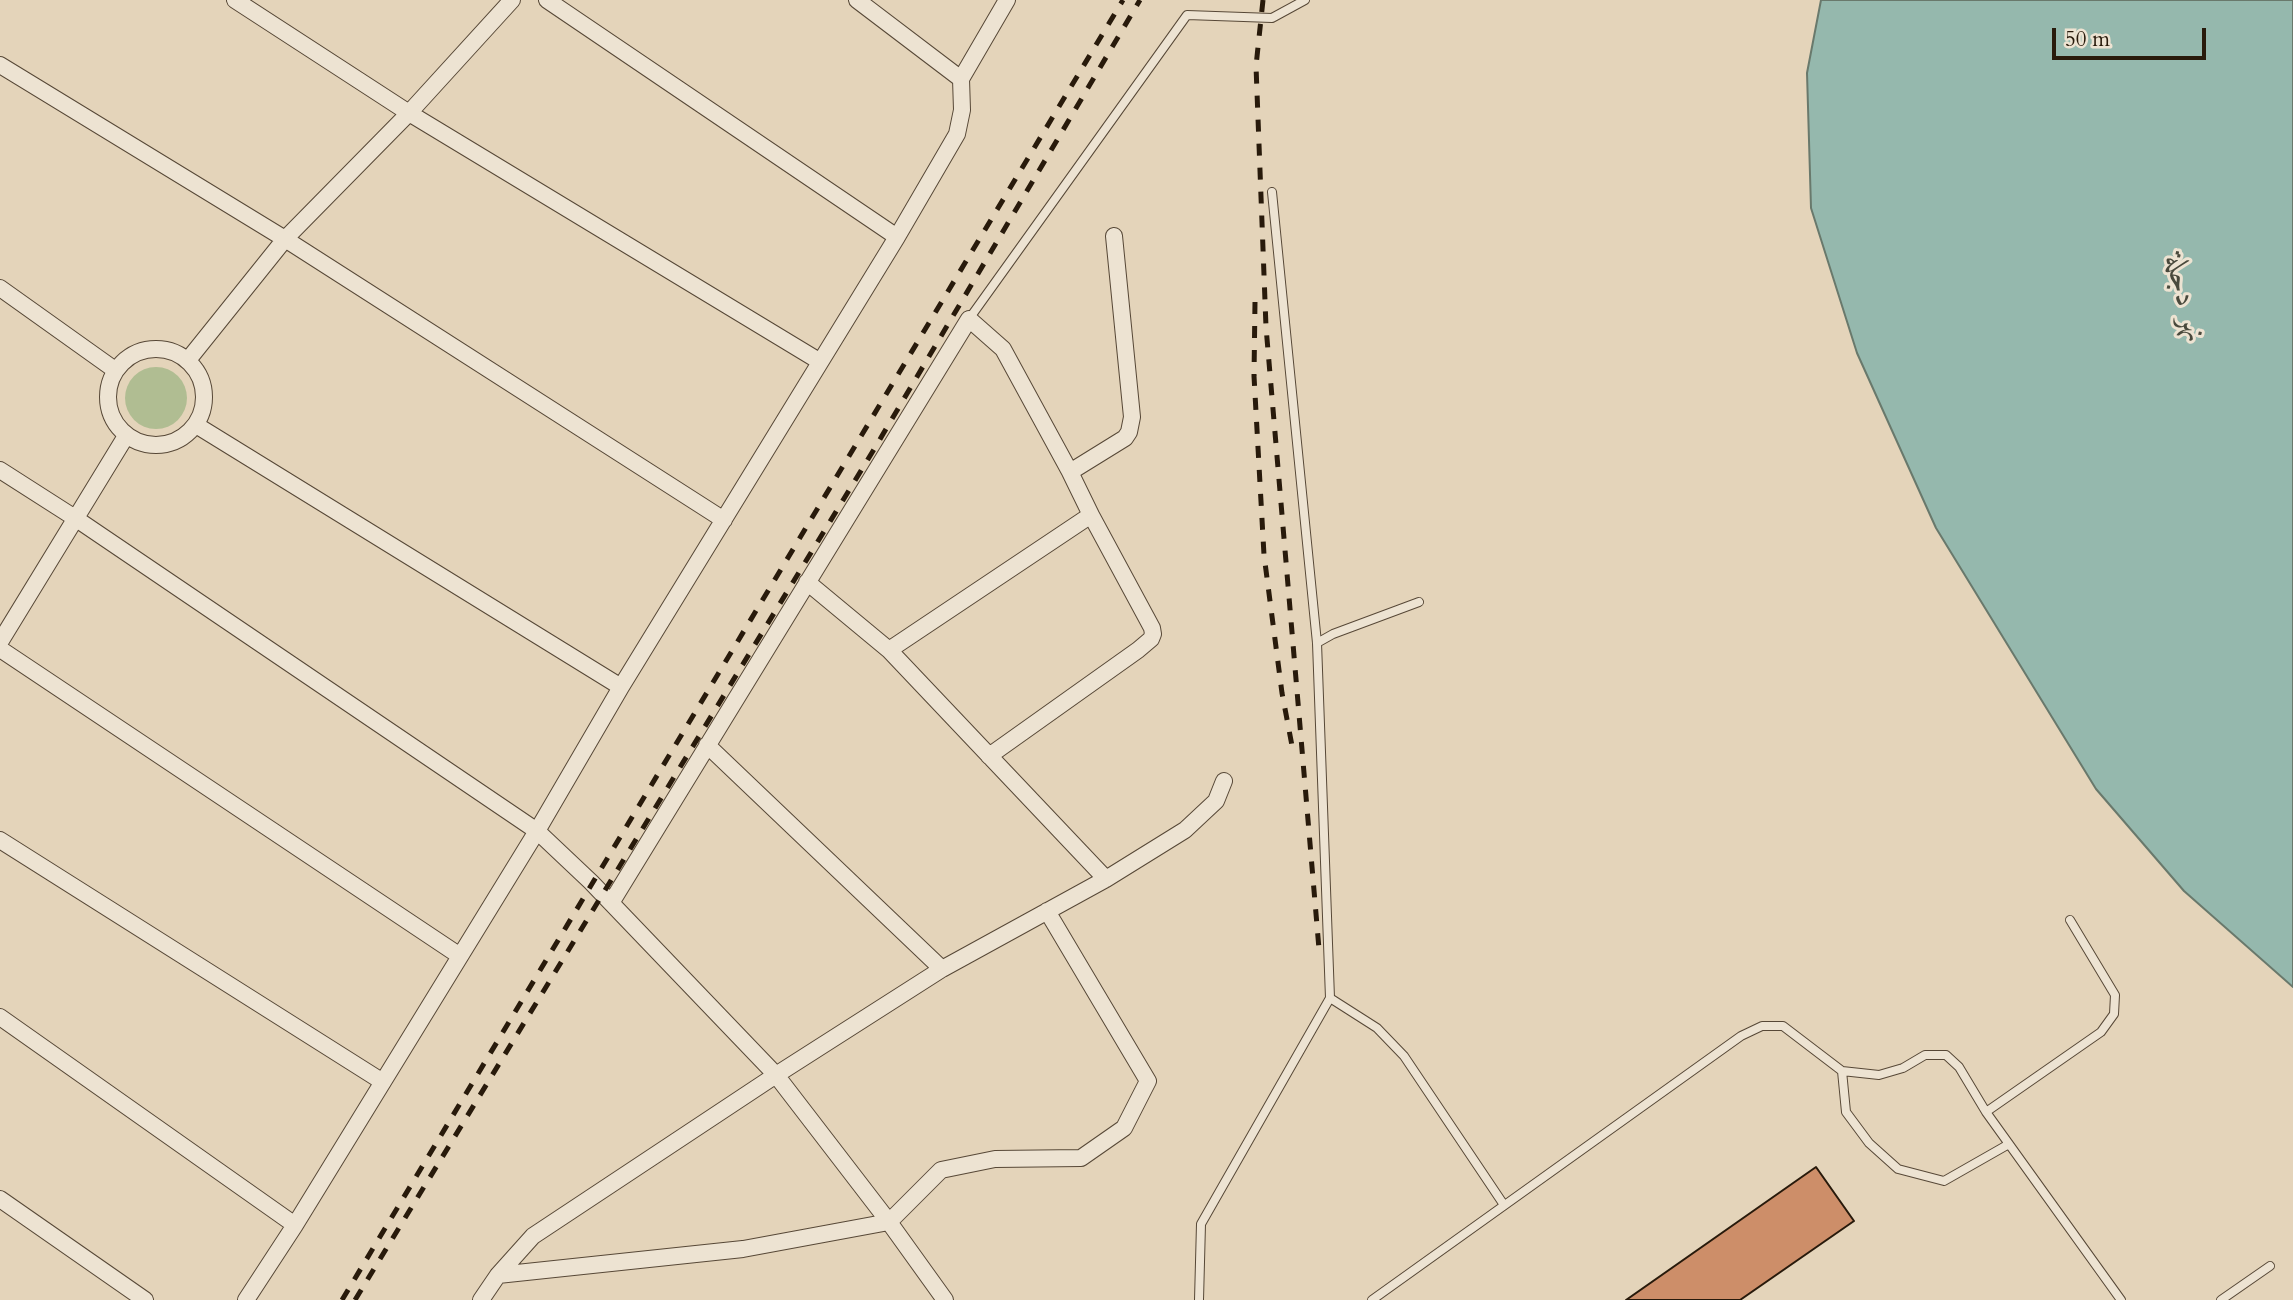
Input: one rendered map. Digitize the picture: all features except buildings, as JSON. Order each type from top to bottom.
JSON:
[{"type":"street","points":[[235,0],[409,113],[819,361]]},
{"type":"street","points":[[187,360],[285,239],[409,113],[512,0]]},
{"type":"street","points":[[547,0],[897,237]]},
{"type":"street","points":[[857,0],[961,79]]},
{"type":"street","points":[[246,1300],[537,831],[621,687],[897,237],[957,134],[962,110],[961,79],[1007,0]]},
{"type":"street","points":[[0,65],[285,239],[724,520]]},
{"type":"street","points":[[1070,472],[1125,438],[1132,417],[1114,236]]},
{"type":"street","points":[[0,288],[115,370]]},
{"type":"street","points":[[611,903],[969,319],[1003,349],[1152,628],[1151,639],[989,756]]},
{"type":"street","points":[[157,348],[173,352],[187,360],[197,370],[205,398],[203,412],[196,425],[185,436],[156,446],[140,443],[126,436],[116,425],[107,398],[109,383],[115,370],[127,358],[141,351],[157,348]]},
{"type":"street","points":[[196,425],[621,687]]},
{"type":"street","points":[[0,642],[126,436]]},
{"type":"street","points":[[0,470],[537,831],[611,903],[776,1075],[946,1300]]},
{"type":"street","points":[[889,650],[1091,515]]},
{"type":"street","points":[[807,582],[889,650],[1106,878]]},
{"type":"street","points":[[0,649],[460,956]]},
{"type":"street","points":[[707,745],[943,969]]},
{"type":"street","points":[[481,1300],[498,1275],[533,1236],[776,1075],[943,969],[1106,878],[1185,830],[1216,801],[1224,781]]},
{"type":"street","points":[[0,840],[383,1082]]},
{"type":"street","points":[[498,1275],[743,1248],[889,1222],[941,1170],[995,1159],[1081,1158],[1124,1128],[1148,1080],[1047,911]]},
{"type":"street","points":[[0,1017],[295,1225]]},
{"type":"street","points":[[0,1199],[145,1300]]},
{"type":"lane","points":[[969,319],[1187,15],[1272,18],[1305,0]]},
{"type":"lane","points":[[1199,1300],[1201,1224],[1330,998],[1317,643],[1272,191]]},
{"type":"lane","points":[[1317,643],[1333,634],[1419,602]]},
{"type":"lane","points":[[1986,1112],[2101,1032],[2114,1014],[2115,995],[2070,920]]},
{"type":"lane","points":[[1330,998],[1377,1028],[1404,1056],[1504,1205]]},
{"type":"lane","points":[[1372,1300],[1741,1036],[1762,1026],[1783,1026],[1842,1071],[1879,1075],[1903,1068],[1924,1055],[1946,1055],[1959,1067],[1986,1112],[2121,1300]]},
{"type":"lane","points":[[1842,1071],[1846,1112],[1869,1143],[1898,1169],[1944,1181],[2009,1144]]},
{"type":"lane","points":[[2221,1300],[2270,1266]]},
{"type":"green space","points":[[156,367],[168,369],[178,376],[185,386],[185,410],[178,420],[168,427],[156,429],[144,427],[134,420],[127,410],[125,398],[127,386],[134,376],[144,369]]},
{"type":"water","name":"نهر دجلة","points":[[1821,0],[2293,0],[2293,987],[2184,891],[2096,789],[1936,528],[1857,353],[1811,208],[1807,73]]},
{"type":"railway","points":[[342,1300],[1123,0]]},
{"type":"railway","points":[[355,1300],[873,451],[1140,0]]},
{"type":"railway","points":[[1263,0],[1256,66],[1266,327],[1319,949]]},
{"type":"railway","points":[[1255,302],[1254,376],[1264,555],[1282,693],[1293,751]]}]
